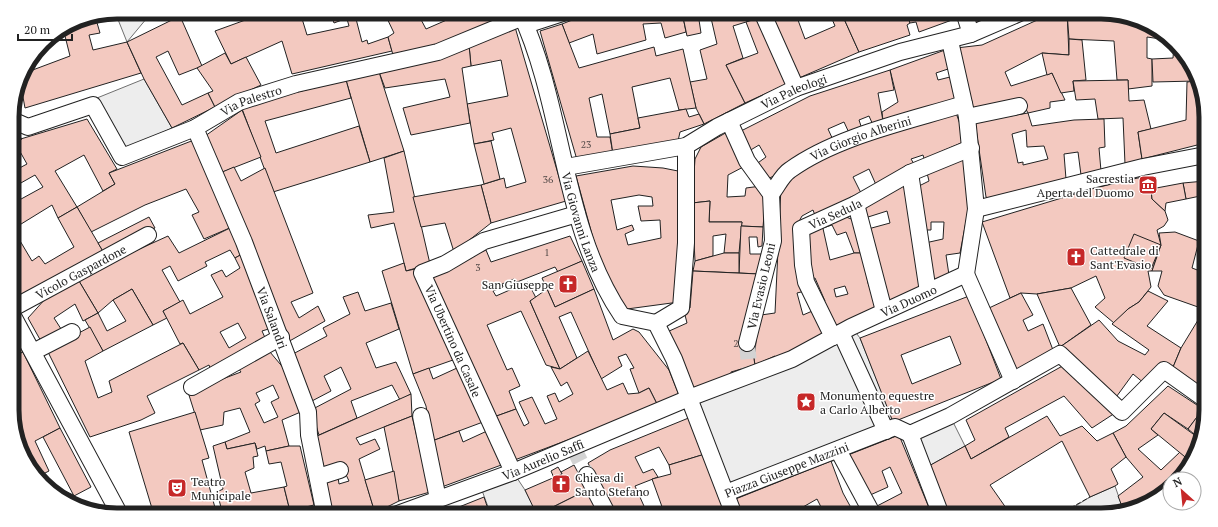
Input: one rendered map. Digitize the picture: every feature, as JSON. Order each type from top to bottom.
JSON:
[{"type":"street","name":"Via Palestro","points":[[19,123],[28,127],[92,105],[122,157],[195,128],[239,102],[296,84],[438,52],[520,19]]},
{"type":"street","name":"Via Giovanni Lanza","points":[[523,19],[540,62],[577,214],[617,321],[656,323]]},
{"type":"street","points":[[765,19],[796,88]]},
{"type":"street","points":[[966,19],[971,34]]},
{"type":"street","name":"Via Paleologi","points":[[566,167],[686,146],[728,121],[796,88],[900,52],[971,34],[1006,19]]},
{"type":"street","points":[[950,40],[966,110],[976,209],[966,274],[1013,381]]},
{"type":"street","name":"Via Giorgio Alberini","points":[[771,194],[788,170],[834,146],[887,127],[966,110],[1019,106]]},
{"type":"street","points":[[728,121],[747,161],[771,194]]},
{"type":"street","name":"Via Salandri","points":[[195,128],[244,242],[308,412],[309,435],[324,508]]},
{"type":"street","points":[[686,146],[686,243],[681,308],[656,323],[674,359],[689,398],[792,360],[842,332],[886,431],[895,427],[910,434],[939,508]]},
{"type":"street","name":"Via Sedula","points":[[842,332],[806,282],[803,265],[801,229],[856,204],[910,173],[971,148]]},
{"type":"street","points":[[976,209],[1143,167],[1199,156]]},
{"type":"street","points":[[910,173],[928,292]]},
{"type":"street","name":"Via Evasio Leoni","points":[[747,343],[773,241],[771,194]]},
{"type":"street","points":[[856,204],[884,311]]},
{"type":"street","name":"Via Ubertino da Casale","points":[[513,472],[422,273],[445,264],[484,241],[577,214]]},
{"type":"street","name":"Vicolo Gaspardone","points":[[19,305],[148,235]]},
{"type":"street","name":"Via Duomo","points":[[842,332],[884,311],[966,274]]},
{"type":"street","points":[[19,327],[116,508]]},
{"type":"street","points":[[33,352],[72,332]]},
{"type":"street","points":[[192,387],[281,338]]},
{"type":"street","points":[[910,434],[950,416],[1060,354],[1122,412],[1164,370],[1199,395]]},
{"type":"street","name":"Via Aurelio Saffi","points":[[414,508],[513,472],[689,398]]},
{"type":"street","name":"Piazza Giuseppe Mazzini","points":[[689,398],[726,494],[886,431]]},
{"type":"street","points":[[420,416],[438,499]]},
{"type":"street","points":[[838,450],[869,508]]},
{"type":"street","points":[[318,477],[340,470]]},
{"type":"street","points":[[587,475],[604,508]]},
{"type":"street","points":[[726,494],[731,508]]},
{"type":"shaded area","points":[[118,19],[146,19],[127,42]]},
{"type":"shaded area","points":[[144,79],[172,128],[126,149],[97,98]]},
{"type":"shaded area","points":[[850,325],[860,338],[899,435],[728,502],[686,399]]},
{"type":"shaded area","points":[[950,416],[965,446],[927,467],[910,434]]},
{"type":"shaded area","points":[[513,472],[534,508],[488,508],[480,485]]},
{"type":"shaded area","points":[[1115,486],[1122,506],[1108,508],[1072,508],[1090,497]]},
{"type":"building","points":[[174,19],[181,19],[202,66],[179,75],[168,51],[156,57],[182,105],[208,93],[215,107],[172,128],[144,79],[127,42]]},
{"type":"building","points":[[248,19],[302,19],[307,35],[349,26],[347,19],[356,19],[362,42],[367,40],[368,44],[388,37],[392,51],[292,74],[282,41],[231,64],[215,31]]},
{"type":"building","points":[[333,19],[344,19],[334,23]]},
{"type":"building","points":[[387,19],[421,19],[426,29],[449,19],[499,19],[429,50],[393,55],[388,37],[394,33]]},
{"type":"building","points":[[575,19],[683,19],[686,32],[665,38],[661,23],[643,24],[646,40],[597,54],[593,34],[569,43],[562,24]]},
{"type":"building","points":[[683,19],[705,19],[699,20],[701,33],[687,36]]},
{"type":"building","points":[[711,19],[756,19],[733,26],[743,58],[726,65],[745,103],[704,124],[696,108],[690,82],[707,79],[700,50],[717,44]]},
{"type":"building","points":[[759,19],[787,84],[745,103],[726,65],[758,53],[746,22]]},
{"type":"building","points":[[774,19],[798,19],[805,39],[835,26],[832,19],[844,19],[859,52],[799,78]]},
{"type":"building","points":[[850,19],[909,19],[910,23],[907,25],[910,35],[859,52],[845,21]]},
{"type":"building","points":[[909,19],[952,20],[919,32],[916,22],[910,23]]},
{"type":"building","points":[[972,19],[986,19],[981,21],[973,23]]},
{"type":"building","points":[[1040,19],[1067,19],[1069,55],[1042,53],[1005,72],[1011,86],[1052,73],[1065,100],[1050,102],[1050,108],[1028,113],[1020,98],[971,112],[956,48],[982,45]]},
{"type":"building","points":[[1068,19],[1108,19],[1133,24],[1150,32],[1161,39],[1147,37],[1147,58],[1152,59],[1152,86],[1128,89],[1128,80],[1117,80],[1114,41],[1069,39]]},
{"type":"building","points":[[97,21],[100,33],[89,35],[93,50],[127,42],[141,73],[25,108],[22,91],[30,71],[70,56],[64,34],[79,26]]},
{"type":"building","points":[[562,24],[579,68],[654,47],[656,56],[683,49],[696,108],[679,110],[670,78],[632,87],[640,128],[610,134],[602,94],[589,98],[597,137],[610,137],[613,154],[577,160],[540,31]]},
{"type":"building","points":[[515,27],[566,201],[491,223],[481,185],[504,178],[506,188],[526,182],[511,128],[492,133],[494,140],[474,144],[467,104],[508,96],[501,60],[471,66],[469,45]]},
{"type":"building","points":[[1069,39],[1082,40],[1086,80],[1073,81],[1074,91],[1061,93],[1052,73],[1047,75],[1042,53],[1069,55]]},
{"type":"building","points":[[469,45],[471,66],[462,68],[470,123],[411,135],[403,108],[450,97],[445,79],[385,88],[379,72]]},
{"type":"building","points":[[945,50],[951,68],[936,73],[938,80],[954,76],[959,99],[883,121],[882,112],[898,102],[890,70]]},
{"type":"building","points":[[1174,52],[1179,57],[1193,81],[1153,82],[1152,59],[1173,58]]},
{"type":"building","points":[[225,53],[231,64],[246,57],[261,85],[215,107],[208,93],[213,91],[197,68]]},
{"type":"building","points":[[890,70],[894,90],[878,93],[883,121],[873,125],[869,116],[859,120],[862,129],[850,135],[844,122],[828,129],[834,142],[768,179],[755,165],[766,157],[759,145],[749,151],[739,132],[810,96]]},
{"type":"building","points":[[379,72],[404,151],[370,162],[346,80]]},
{"type":"building","points":[[346,80],[351,98],[265,121],[276,153],[359,126],[370,162],[273,192],[241,106]]},
{"type":"building","points":[[1128,80],[1129,101],[1144,100],[1151,129],[1138,132],[1142,159],[1125,164],[1123,118],[1098,119],[1095,99],[1076,100],[1073,81]]},
{"type":"building","points":[[1193,81],[1196,91],[1199,117],[1199,145],[1142,159],[1138,132],[1186,120],[1187,82]]},
{"type":"building","points":[[686,109],[689,117],[699,114],[704,124],[680,132],[678,141],[613,154],[610,134],[640,128],[638,118]]},
{"type":"building","points":[[242,110],[261,157],[220,173],[205,136]]},
{"type":"building","points":[[955,110],[966,141],[938,153],[925,162],[923,155],[911,159],[916,167],[877,187],[869,169],[853,177],[862,195],[816,218],[813,210],[802,216],[797,225],[805,291],[797,293],[803,315],[817,309],[829,334],[776,360],[775,356],[755,365],[753,353],[755,352],[757,330],[761,315],[775,313],[781,187],[824,154]]},
{"type":"building","points":[[1028,113],[1032,126],[1074,120],[1104,119],[1105,147],[1099,148],[1101,171],[1081,175],[1078,152],[1064,154],[1066,179],[991,200],[986,197],[975,122]],"holes":[[[1026,130],[1027,147],[1044,146],[1048,159],[1023,165],[1023,162],[1018,163],[1012,134]]]},
{"type":"building","points":[[87,119],[117,169],[109,173],[115,184],[103,191],[84,155],[55,171],[77,207],[58,218],[52,205],[19,225],[19,200],[43,187],[35,175],[19,184],[19,168],[27,164],[19,150],[19,139]]},
{"type":"building","points":[[729,131],[747,165],[728,175],[727,197],[745,196],[746,188],[761,186],[766,193],[763,227],[741,226],[742,222],[709,222],[710,201],[692,203],[695,159],[701,147]]},
{"type":"building","points":[[194,140],[232,227],[204,239],[192,215],[199,212],[186,189],[145,205],[91,232],[77,207],[115,184],[109,173]]},
{"type":"building","points":[[491,141],[500,179],[484,184],[474,144]]},
{"type":"building","points":[[404,151],[430,264],[406,271],[394,223],[371,228],[368,215],[394,212],[384,158]]},
{"type":"building","points":[[965,156],[969,206],[960,253],[946,255],[949,275],[930,283],[925,243],[943,239],[944,222],[931,222],[931,230],[924,230],[919,186],[929,181],[926,169]]},
{"type":"building","points":[[633,166],[663,168],[678,171],[679,302],[627,309],[609,282],[593,238],[576,176]],"holes":[[[639,195],[652,197],[653,206],[638,206],[641,221],[660,220],[661,238],[628,245],[625,234],[634,230],[632,225],[617,230],[611,200]]]},
{"type":"building","points":[[234,167],[241,181],[265,168],[313,293],[291,302],[299,318],[318,306],[325,321],[286,343],[220,173]]},
{"type":"building","name":"Cattedrale di Sant'Evasio","points":[[1142,177],[1144,184],[1148,183],[1151,189],[1152,199],[1165,211],[1168,220],[1164,226],[1157,230],[1161,245],[1152,271],[1148,271],[1151,287],[1139,302],[1128,309],[1114,323],[1095,307],[1105,298],[1096,276],[1071,288],[1037,294],[1021,293],[1010,298],[982,222],[1095,188]]},
{"type":"building","points":[[908,180],[923,288],[888,307],[868,229],[890,223],[887,211],[865,218],[863,208]]},
{"type":"building","points":[[1199,182],[1199,196],[1186,199],[1183,183]]},
{"type":"building","points":[[1183,183],[1186,199],[1166,203],[1165,211],[1152,199],[1151,189]]},
{"type":"building","points":[[481,185],[491,223],[454,252],[445,223],[421,227],[413,197]]},
{"type":"building","points":[[710,201],[709,222],[742,222],[739,253],[724,253],[726,234],[713,236],[713,256],[695,261],[692,203]]},
{"type":"building","points":[[77,207],[104,253],[19,296],[19,239],[32,261],[39,256],[45,264],[74,247],[58,218]]},
{"type":"building","points":[[149,217],[155,228],[104,253],[98,243]]},
{"type":"building","points":[[846,217],[854,220],[863,253],[854,253],[846,232],[837,235],[832,225],[823,228],[822,224]]},
{"type":"building","points":[[822,224],[830,260],[854,253],[863,253],[868,283],[878,311],[833,334],[821,305],[825,301],[815,278],[810,279],[803,233]],"holes":[[[845,286],[848,294],[836,297],[834,289]]]},
{"type":"building","points":[[741,226],[763,227],[762,246],[758,247],[757,237],[749,237],[750,254],[762,254],[759,274],[739,273]]},
{"type":"building","points":[[232,227],[244,253],[235,258],[230,250],[205,262],[207,266],[178,281],[170,266],[162,270],[180,302],[163,311],[167,318],[153,325],[132,289],[113,300],[98,313],[76,276],[100,267],[168,236],[179,253]]},
{"type":"building","points":[[1175,232],[1199,241],[1192,268],[1199,271],[1198,307],[1164,295],[1158,286],[1162,271],[1152,271],[1161,245],[1159,233]]},
{"type":"building","points":[[1134,234],[1161,245],[1151,269],[1124,258]]},
{"type":"building","points":[[570,236],[582,261],[558,272],[555,267],[517,282],[514,279],[502,284],[503,287],[493,291],[496,296],[528,282],[536,298],[530,301],[560,369],[546,365],[521,311],[487,325],[507,370],[512,368],[520,386],[509,391],[516,409],[491,418],[428,277],[486,250],[491,262]]},
{"type":"building","points":[[244,253],[275,327],[262,331],[267,342],[211,370],[209,365],[199,370],[183,343],[180,344],[163,311],[183,300],[190,314],[223,297],[211,275],[222,270],[226,277],[240,268],[235,258]],"holes":[[[238,323],[246,338],[229,348],[220,332]]]},
{"type":"building","points":[[724,253],[739,253],[739,273],[693,271],[695,261]]},
{"type":"building","name":"San Giuseppe","points":[[582,261],[594,289],[555,307],[542,278]]},
{"type":"building","points":[[404,263],[406,271],[415,269],[453,360],[413,374],[382,271]]},
{"type":"building","points":[[693,271],[759,274],[743,356],[753,353],[755,365],[731,372],[731,375],[691,389],[667,332],[687,323],[684,311],[690,308]]},
{"type":"building","points":[[76,276],[98,313],[83,321],[75,304],[54,318],[63,332],[42,343],[28,318],[55,288]]},
{"type":"building","points":[[1071,288],[1091,325],[1060,347],[1037,294]]},
{"type":"building","points":[[132,289],[153,325],[103,351],[85,320],[98,313],[107,331],[126,321],[113,300]]},
{"type":"building","points":[[547,289],[555,307],[594,289],[613,340],[633,329],[639,332],[669,370],[679,395],[658,406],[649,388],[639,393],[630,369],[634,368],[626,354],[618,357],[622,366],[601,379],[571,312],[559,317],[577,358],[560,369],[530,301]]},
{"type":"building","points":[[1148,291],[1168,301],[1147,326],[1181,348],[1171,372],[1145,384],[1133,374],[1114,400],[1060,347],[1099,320],[1118,341],[1145,355],[1149,350],[1112,324],[1128,309],[1139,302]]},
{"type":"building","points":[[358,292],[365,311],[391,303],[399,329],[366,343],[376,368],[396,362],[411,394],[400,400],[392,385],[351,401],[357,418],[319,435],[311,410],[351,389],[341,367],[324,376],[331,391],[310,402],[291,355],[327,336],[323,328],[350,314],[343,297]]},
{"type":"building","points":[[1021,293],[1033,315],[1023,320],[1028,331],[1043,324],[1053,350],[1016,372],[989,308]]},
{"type":"building","points":[[969,296],[1001,379],[893,422],[860,338]],"holes":[[[950,336],[961,364],[912,384],[901,355]]]},
{"type":"building","points":[[1199,318],[1199,392],[1171,372],[1181,348]]},
{"type":"building","points":[[90,327],[103,351],[85,361],[98,398],[112,392],[109,381],[183,343],[199,370],[147,396],[155,413],[141,420],[90,437],[47,350]]},
{"type":"building","points":[[19,344],[23,352],[19,354]]},
{"type":"building","points":[[588,351],[607,390],[623,383],[628,394],[639,393],[649,388],[658,406],[512,461],[491,418],[516,409],[524,426],[529,423],[519,402],[532,397],[545,424],[557,419],[547,396],[555,393],[559,402],[573,394],[567,382],[561,386],[551,367],[560,369]]},
{"type":"building","points":[[23,352],[60,428],[35,441],[49,471],[43,474],[32,459],[22,436],[19,410],[19,354]]},
{"type":"building","points":[[270,352],[291,377],[303,411],[282,420],[289,446],[266,451],[265,446],[257,449],[255,443],[227,449],[225,442],[250,432],[240,408],[224,412],[223,425],[200,430],[188,392],[241,372],[238,368]],"holes":[[[273,385],[279,398],[271,402],[278,417],[264,423],[255,404],[260,401],[256,393]]]},
{"type":"building","points":[[1066,364],[1115,413],[1092,428],[1064,396],[1005,428],[1009,437],[971,459],[965,446],[975,440],[966,420]]},
{"type":"building","points":[[429,368],[433,379],[457,368],[483,422],[432,441],[426,406],[413,374]]},
{"type":"building","points":[[1168,386],[1199,406],[1199,414],[1188,429],[1164,413],[1151,429],[1158,435],[1138,449],[1161,470],[1180,452],[1187,458],[1178,471],[1162,471],[1161,488],[1133,503],[1122,506],[1118,496],[1143,477],[1126,457],[1113,433],[1126,426]]},
{"type":"building","points":[[411,394],[412,416],[356,438],[360,445],[375,439],[380,449],[359,459],[374,508],[329,508],[324,480],[338,477],[339,484],[349,481],[340,462],[325,470],[315,437]]},
{"type":"building","name":"Teatro Municipale","points":[[195,412],[209,458],[202,460],[215,508],[152,508],[129,432]]},
{"type":"building","points":[[1164,413],[1196,436],[1186,458],[1151,429]]},
{"type":"building","points":[[1199,414],[1196,436],[1188,429]]},
{"type":"building","points":[[412,416],[430,492],[399,501],[384,427]]},
{"type":"building","points":[[1047,416],[1060,436],[1082,426],[1097,441],[1113,433],[1126,457],[1111,469],[1118,484],[1090,497],[1062,441],[990,485],[1006,508],[943,508],[927,467],[965,446],[971,459]]},
{"type":"building","points":[[691,417],[705,454],[669,465],[659,447],[635,457],[643,473],[653,469],[658,477],[635,486],[645,508],[610,508],[588,463],[610,450]]},
{"type":"building","points":[[60,428],[91,487],[74,496],[43,437]]},
{"type":"building","points":[[459,431],[463,442],[487,431],[504,464],[439,488],[432,441]]},
{"type":"building","points":[[899,435],[929,508],[879,508],[877,506],[902,493],[890,467],[882,471],[888,487],[868,496],[848,455]]},
{"type":"building","points":[[225,442],[227,449],[255,443],[258,456],[253,457],[254,468],[245,472],[251,493],[284,487],[289,508],[221,508],[217,492],[223,489],[213,446]]},
{"type":"building","points":[[289,446],[300,446],[314,505],[302,508],[289,508],[284,487],[287,486],[281,462],[269,464],[266,451]]},
{"type":"building","points":[[705,454],[725,508],[662,508],[652,479],[671,474],[669,465]]},
{"type":"building","points":[[831,461],[843,493],[851,508],[822,508],[817,499],[801,508],[736,508],[733,500]]},
{"type":"building","name":"Chiesa di Santo Stefano","points":[[574,465],[587,490],[551,508],[534,508],[525,490],[562,474],[561,472]]},
{"type":"building","points":[[558,467],[562,474],[554,478],[551,471]]},
{"type":"building","points":[[394,471],[399,501],[385,508],[373,508],[365,480]]},
{"type":"building","points":[[587,490],[598,508],[551,508]]},
{"type":"building","points":[[484,497],[488,508],[456,508]]},
{"type":"tunnel","points":[[747,343],[750,374]]},
{"type":"tunnel","points":[[573,447],[587,475]]},
{"type":"fence","points":[[1070,508],[1090,497]]},
{"type":"wall","points":[[59,489],[74,496]]},
{"type":"place","name":"Sacrestia Aperta del Duomo","points":[[1148,185]]},
{"type":"place","name":"Cattedrale di Sant'Evasio","points":[[1076,257]]},
{"type":"place","name":"San Giuseppe","points":[[568,284]]},
{"type":"place","name":"Monumento equestre a Carlo Alberto","points":[[806,402]]},
{"type":"place","name":"Chiesa di Santo Stefano","points":[[561,484]]},
{"type":"place","name":"Teatro Municipale","points":[[177,488]]}]
